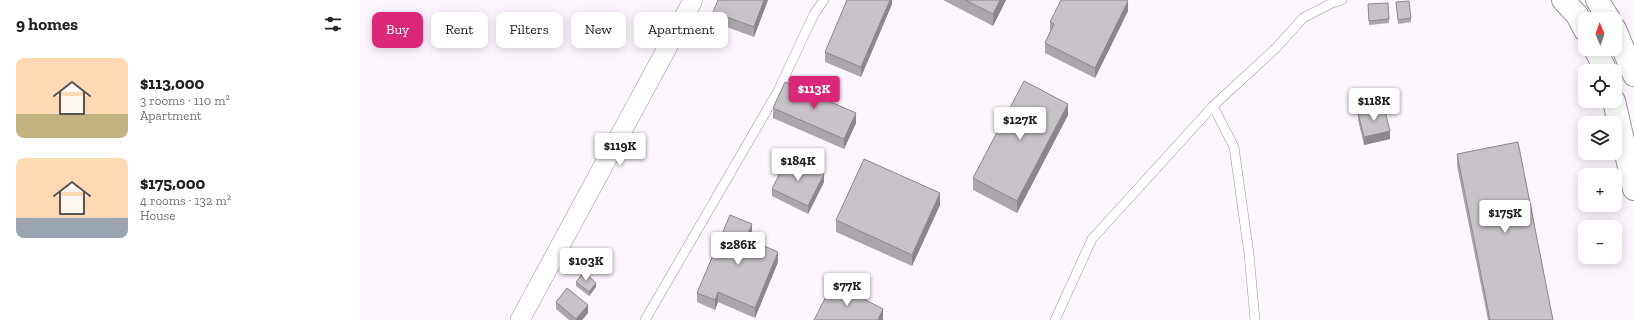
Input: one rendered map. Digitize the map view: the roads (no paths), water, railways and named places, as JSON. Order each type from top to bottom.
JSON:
[{"type":"main road","points":[[1596,0],[1604,12]]},
{"type":"main road","points":[[1622,46],[1634,74]]},
{"type":"main road","points":[[1616,108],[1634,189]]},
{"type":"street","points":[[520,320],[693,0]]},
{"type":"street","points":[[1575,15],[1596,0]]},
{"type":"lane","points":[[645,320],[778,91],[814,14],[824,0]]},
{"type":"lane","points":[[1055,320],[1092,239],[1213,106],[1276,48],[1303,18],[1332,3],[1342,0]]},
{"type":"lane","points":[[1213,106],[1234,147],[1249,254],[1255,320]]}]
